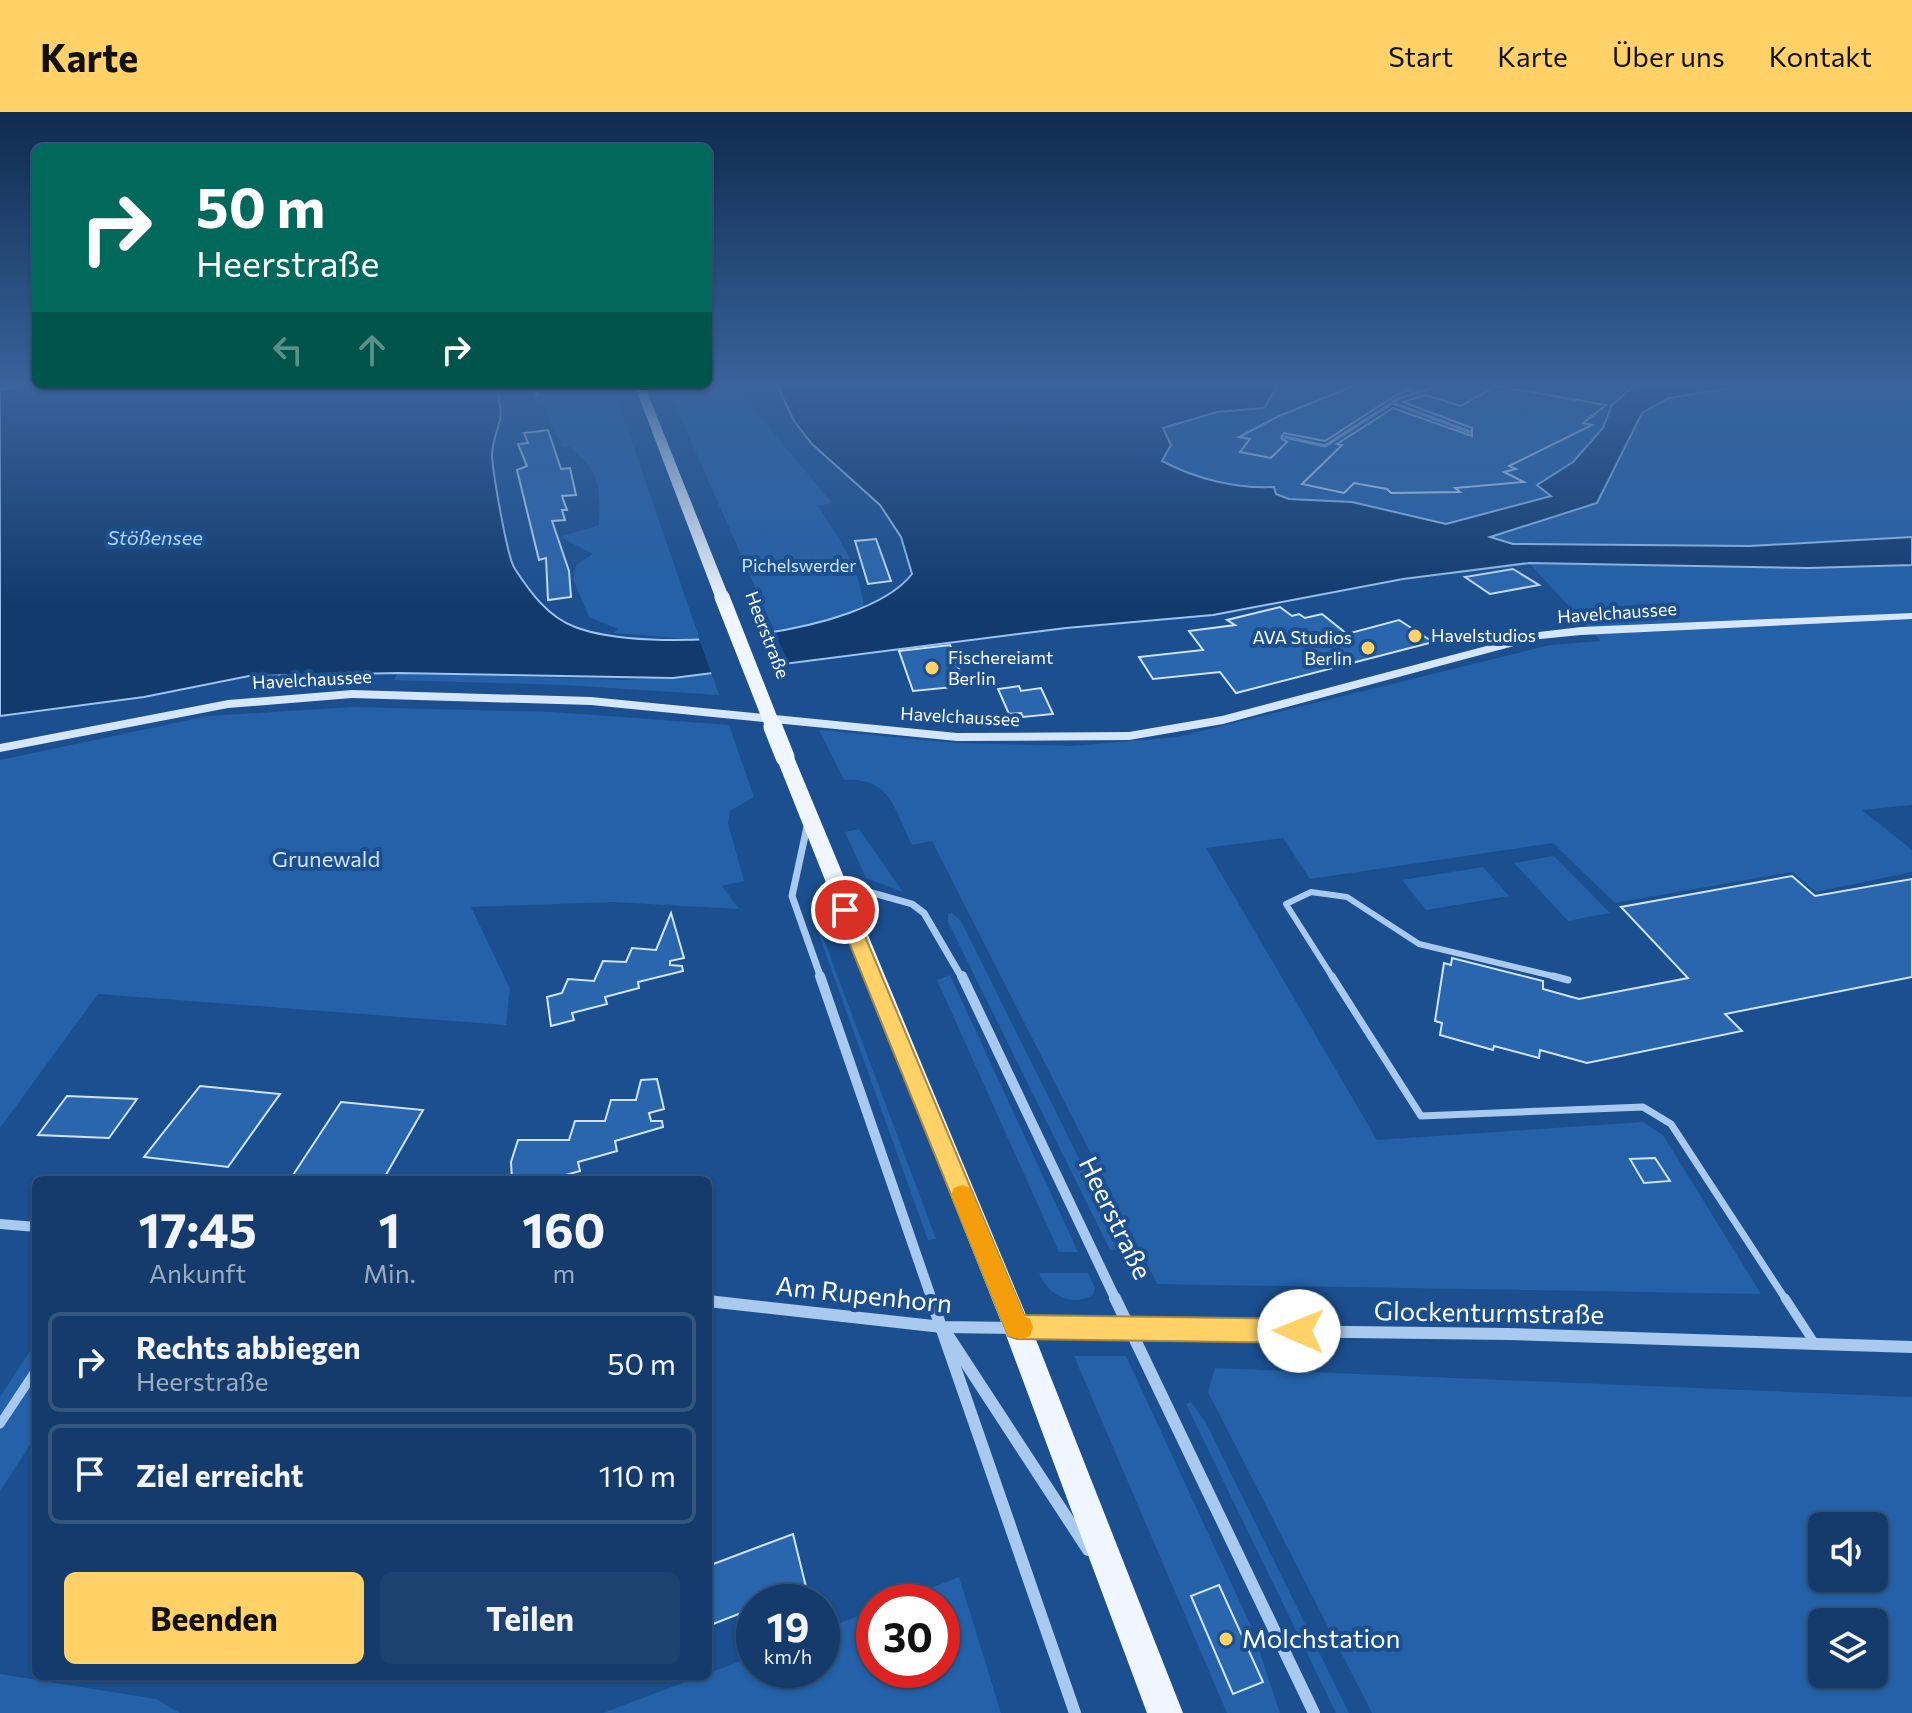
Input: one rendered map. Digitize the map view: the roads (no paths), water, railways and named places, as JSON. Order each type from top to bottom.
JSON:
[{"type":"main road","name":"Heerstraße","points":[[668,458],[834,882],[1017,1327],[1165,1713]]},
{"type":"street","name":"Havelchaussee","points":[[0,748],[228,704],[352,694],[591,701],[957,737],[1129,736],[1209,723],[1539,636],[1581,631],[1912,616]]},
{"type":"street","name":"Heerstraße","points":[[809,817],[792,896],[1075,1713]]},
{"type":"street","name":"Heerstraße","points":[[834,882],[912,904],[924,913],[958,969],[1314,1713]]},
{"type":"street","points":[[0,1224],[32,1227]]},
{"type":"street","name":"Am Rupenhorn","points":[[712,1301],[942,1327],[1017,1327]]},
{"type":"street","name":"Heerstraße","points":[[942,1327],[1121,1601]]},
{"type":"street","name":"Glockenturmstraße","points":[[1017,1327],[1130,1327],[1912,1347]]},
{"type":"street","name":"Heerstraße","points":[[1301,1686],[1306,1713]]},
{"type":"lane","points":[[1568,980],[1419,944],[1347,897],[1311,892],[1286,904],[1421,1116],[1643,1107],[1671,1124],[1815,1344]]},
{"type":"lane","points":[[0,1424],[32,1376]]},
{"type":"water","name":"Stößensee","points":[[0,458],[492,458],[504,533],[512,562],[533,595],[556,617],[575,627],[651,640],[752,635],[802,626],[848,613],[886,596],[912,574],[901,537],[880,505],[827,458],[1164,458],[1162,461],[1217,482],[1274,487],[1276,494],[1289,499],[1352,502],[1446,524],[1551,496],[1537,485],[1577,458],[1620,458],[1597,503],[1490,537],[1513,544],[1750,546],[1912,537],[1912,565],[1808,568],[1529,563],[1403,579],[1213,615],[1066,628],[673,678],[398,673],[249,676],[144,697],[0,716]]},
{"type":"place","name":"Havelstudios","points":[[1415,636]]},
{"type":"place","name":"AVA Studios Berlin","points":[[1368,648]]},
{"type":"place","name":"Fischereiamt Berlin","points":[[932,668]]},
{"type":"place","name":"Molchstation","points":[[1226,1639]]},
{"type":"park label","name":"Pichelswerder","points":[[799,566]]},
{"type":"park label","name":"Grunewald","points":[[326,859]]}]
